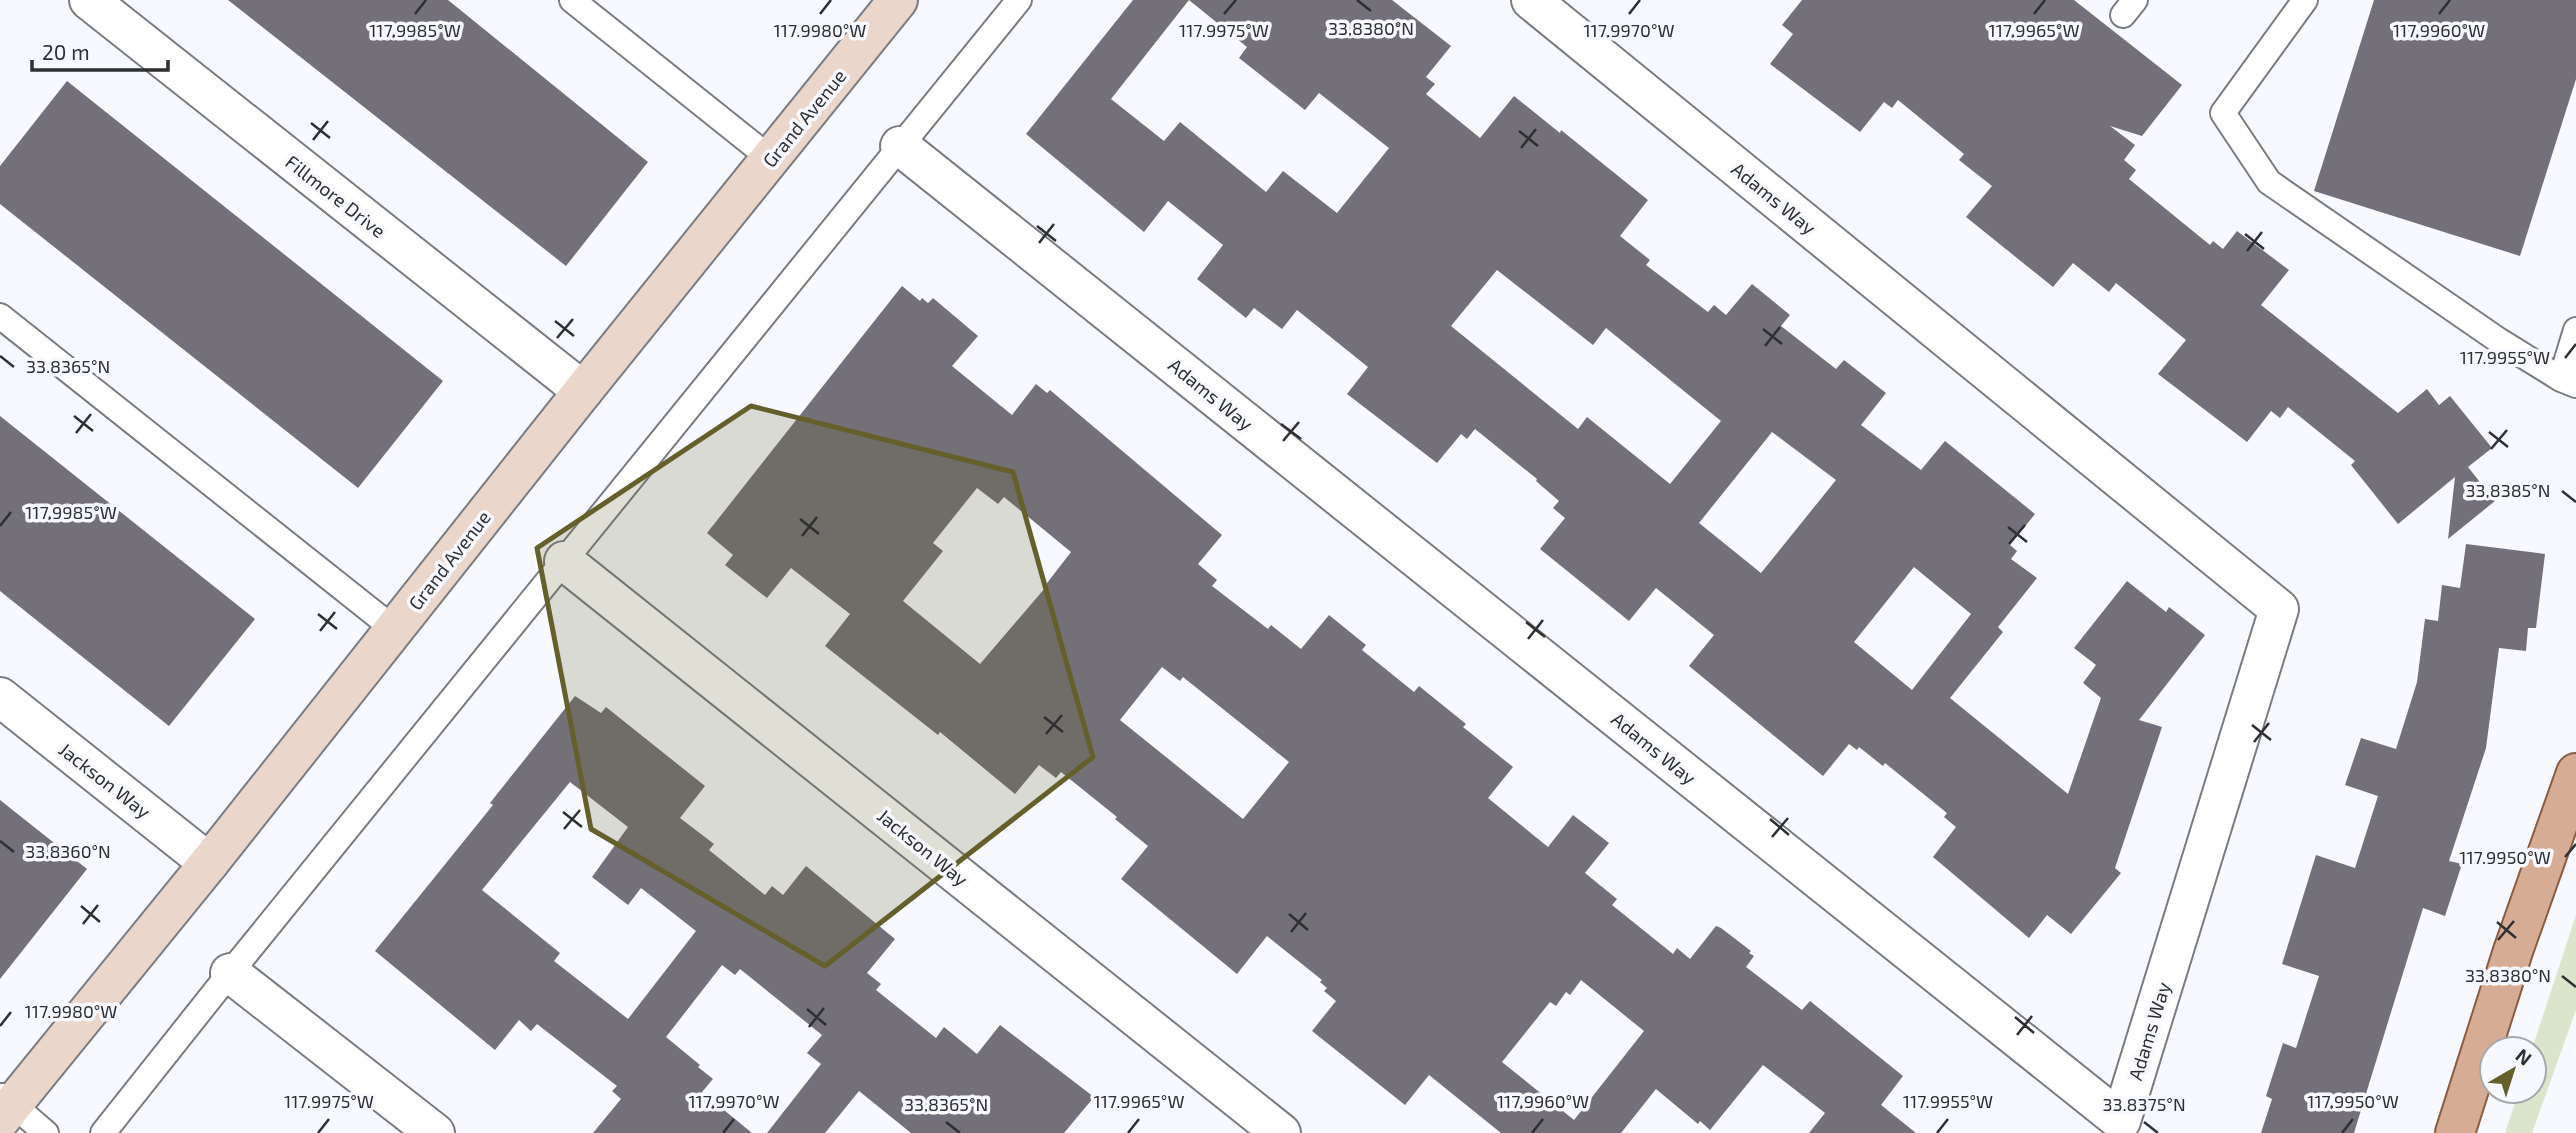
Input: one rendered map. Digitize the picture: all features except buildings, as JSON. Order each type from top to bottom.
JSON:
[{"type":"main road","points":[[2455,1133],[2513,951],[2576,773]]},
{"type":"street","name":"Fillmore Drive","points":[[89,0],[583,391]]},
{"type":"street","name":"Grand Avenue","points":[[4,1106],[209,863],[583,391],[898,0]]},
{"type":"street","name":"Adams Way","points":[[900,146],[2122,1121],[2279,609],[1531,0]]},
{"type":"street","name":"Jackson Way","points":[[564,561],[1281,1133]]},
{"type":"street","name":"Jackson Way","points":[[0,697],[209,863]]},
{"type":"street","points":[[230,973],[435,1133]]},
{"type":"lane","points":[[572,0],[771,159]]},
{"type":"lane","points":[[103,1133],[1019,0]]},
{"type":"lane","points":[[2305,0],[2222,113],[2269,182],[2498,340],[2568,382],[2576,330]]},
{"type":"lane","points":[[0,316],[394,629]]},
{"type":"lane","points":[[4,1106],[46,1133]]},
{"type":"highlighted area","points":[[751,406],[1013,472],[1093,757],[825,966],[591,829],[537,548]]},
{"type":"green space","points":[[2576,915],[2576,1010],[2548,1088],[2548,1035],[2537,1035]]},
{"type":"green space","points":[[2514,1105],[2542,1105],[2532,1133],[2505,1133]]}]
